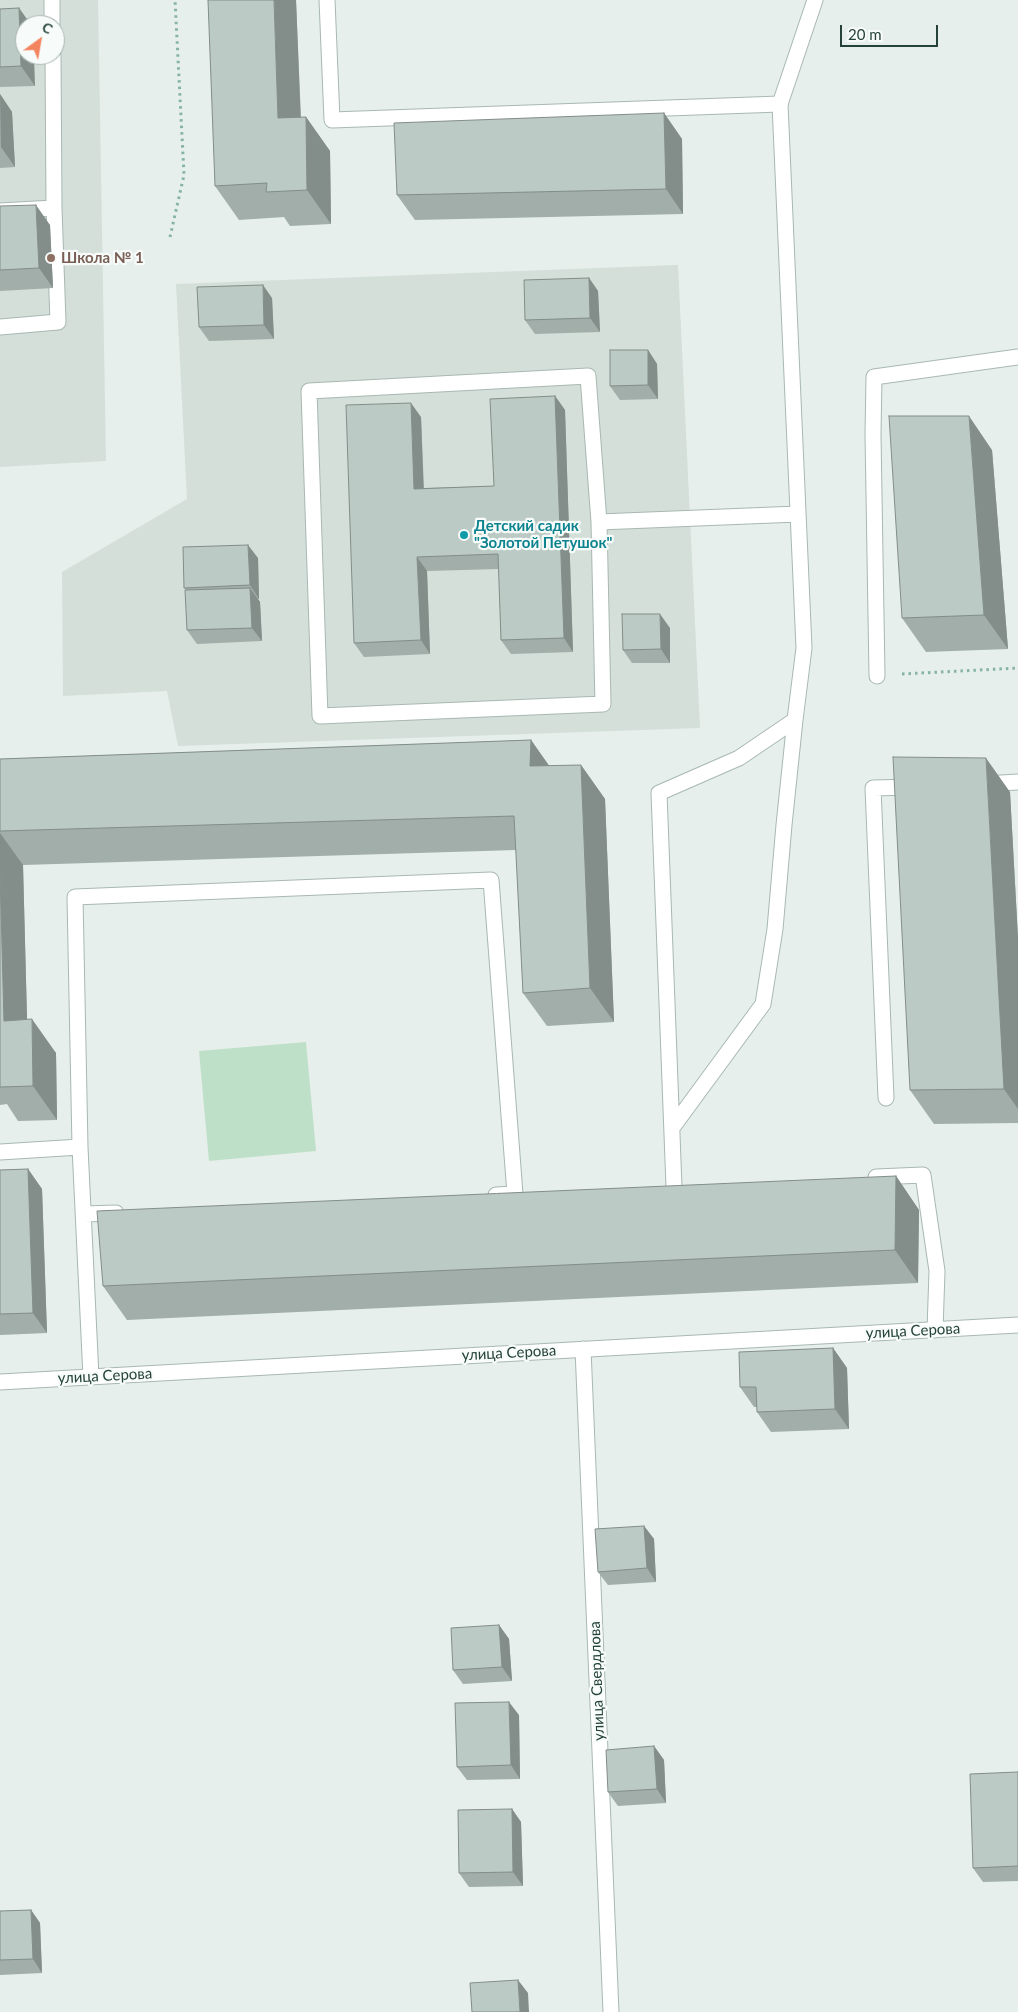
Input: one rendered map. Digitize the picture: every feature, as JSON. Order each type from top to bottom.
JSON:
[{"type":"street","points":[[52,0],[52,15]]},
{"type":"street","points":[[327,0],[332,120],[780,104]]},
{"type":"street","points":[[672,1128],[763,1004],[776,929],[784,825],[804,648],[780,104],[815,0]]},
{"type":"street","points":[[0,327],[58,322],[54,208],[53,65]]},
{"type":"street","points":[[0,211],[54,208]]},
{"type":"street","points":[[877,676],[873,434],[874,377],[1018,357]]},
{"type":"street","points":[[588,376],[599,522],[604,704],[320,716],[310,391],[588,376]]},
{"type":"street","points":[[599,522],[798,514]]},
{"type":"street","points":[[674,1187],[659,793],[739,758],[795,720]]},
{"type":"street","points":[[970,784],[1018,782]]},
{"type":"street","points":[[886,1098],[873,788],[931,786]]},
{"type":"street","points":[[91,1377],[80,1147],[75,897],[492,880],[520,1194],[478,1195]]},
{"type":"street","points":[[0,1152],[80,1147]]},
{"type":"street","points":[[864,1178],[923,1175],[937,1271],[935,1330]]},
{"type":"street","points":[[84,1214],[133,1212]]},
{"type":"street","name":"улица Серова","points":[[0,1382],[1018,1325]]},
{"type":"street","name":"улица Свердлова","points":[[583,1349],[612,2012]]},
{"type":"path","points":[[170,237],[184,175],[175,0]]},
{"type":"path","points":[[877,676],[1018,668]]},
{"type":"shaded area","name":"Школа № 1","points":[[0,0],[98,0],[106,461],[0,467]]},
{"type":"shaded area","points":[[678,265],[700,728],[178,746],[167,691],[63,696],[62,572],[187,499],[176,284]]},
{"type":"green space","points":[[306,1042],[316,1151],[209,1161],[199,1051]]},
{"type":"building","points":[[208,0],[274,0],[278,118],[306,117],[307,190],[266,192],[267,183],[215,186]]},
{"type":"building","points":[[19,8],[19,15],[15,15],[15,65],[21,66],[0,67],[0,9]]},
{"type":"building","points":[[664,113],[666,189],[397,195],[394,123]]},
{"type":"building","points":[[36,205],[39,268],[0,270],[0,206]]},
{"type":"building","points":[[589,278],[590,318],[525,320],[524,280]]},
{"type":"building","points":[[263,285],[264,325],[199,327],[197,287]]},
{"type":"building","points":[[610,350],[648,350],[648,385],[610,386]]},
{"type":"building","name":"Детский садик \"Золотой Петушок\"","points":[[555,396],[564,638],[501,640],[498,554],[417,557],[421,640],[354,643],[346,405],[411,403],[414,489],[494,486],[490,399]]},
{"type":"building","points":[[889,416],[969,416],[984,615],[902,618]]},
{"type":"building","points":[[248,545],[250,585],[184,588],[183,547]]},
{"type":"building","points":[[250,588],[252,628],[187,630],[185,590]]},
{"type":"building","points":[[622,614],[660,614],[661,649],[623,650]]},
{"type":"building","points":[[531,740],[530,766],[581,765],[590,988],[523,993],[514,816],[0,831],[0,759]]},
{"type":"building","points":[[893,757],[986,758],[1004,1089],[910,1090]]},
{"type":"building","points":[[0,871],[4,1021],[32,1019],[33,1086],[0,1087]]},
{"type":"building","points":[[28,1169],[33,1313],[0,1314],[0,1170]]},
{"type":"building","points":[[896,1176],[895,1250],[103,1286],[97,1211]]},
{"type":"building","points":[[833,1348],[835,1409],[757,1412],[756,1387],[740,1387],[739,1352]]},
{"type":"building","points":[[644,1526],[647,1568],[598,1572],[595,1529]]},
{"type":"building","points":[[499,1625],[502,1667],[453,1670],[451,1628]]},
{"type":"building","points":[[509,1702],[511,1765],[457,1767],[455,1703]]},
{"type":"building","points":[[654,1746],[657,1789],[608,1792],[606,1750]]},
{"type":"building","points":[[1018,1772],[1018,1866],[973,1868],[970,1774]]},
{"type":"building","points":[[512,1809],[513,1872],[459,1873],[458,1810]]},
{"type":"building","points":[[31,1910],[33,1959],[0,1960],[0,1911]]},
{"type":"building","points":[[518,1980],[520,2012],[472,2012],[470,1983]]},
{"type":"place","name":"Школа № 1","points":[[51,258]]},
{"type":"place","name":"Детский садик \"Золотой Петушок\"","points":[[464,535]]}]
